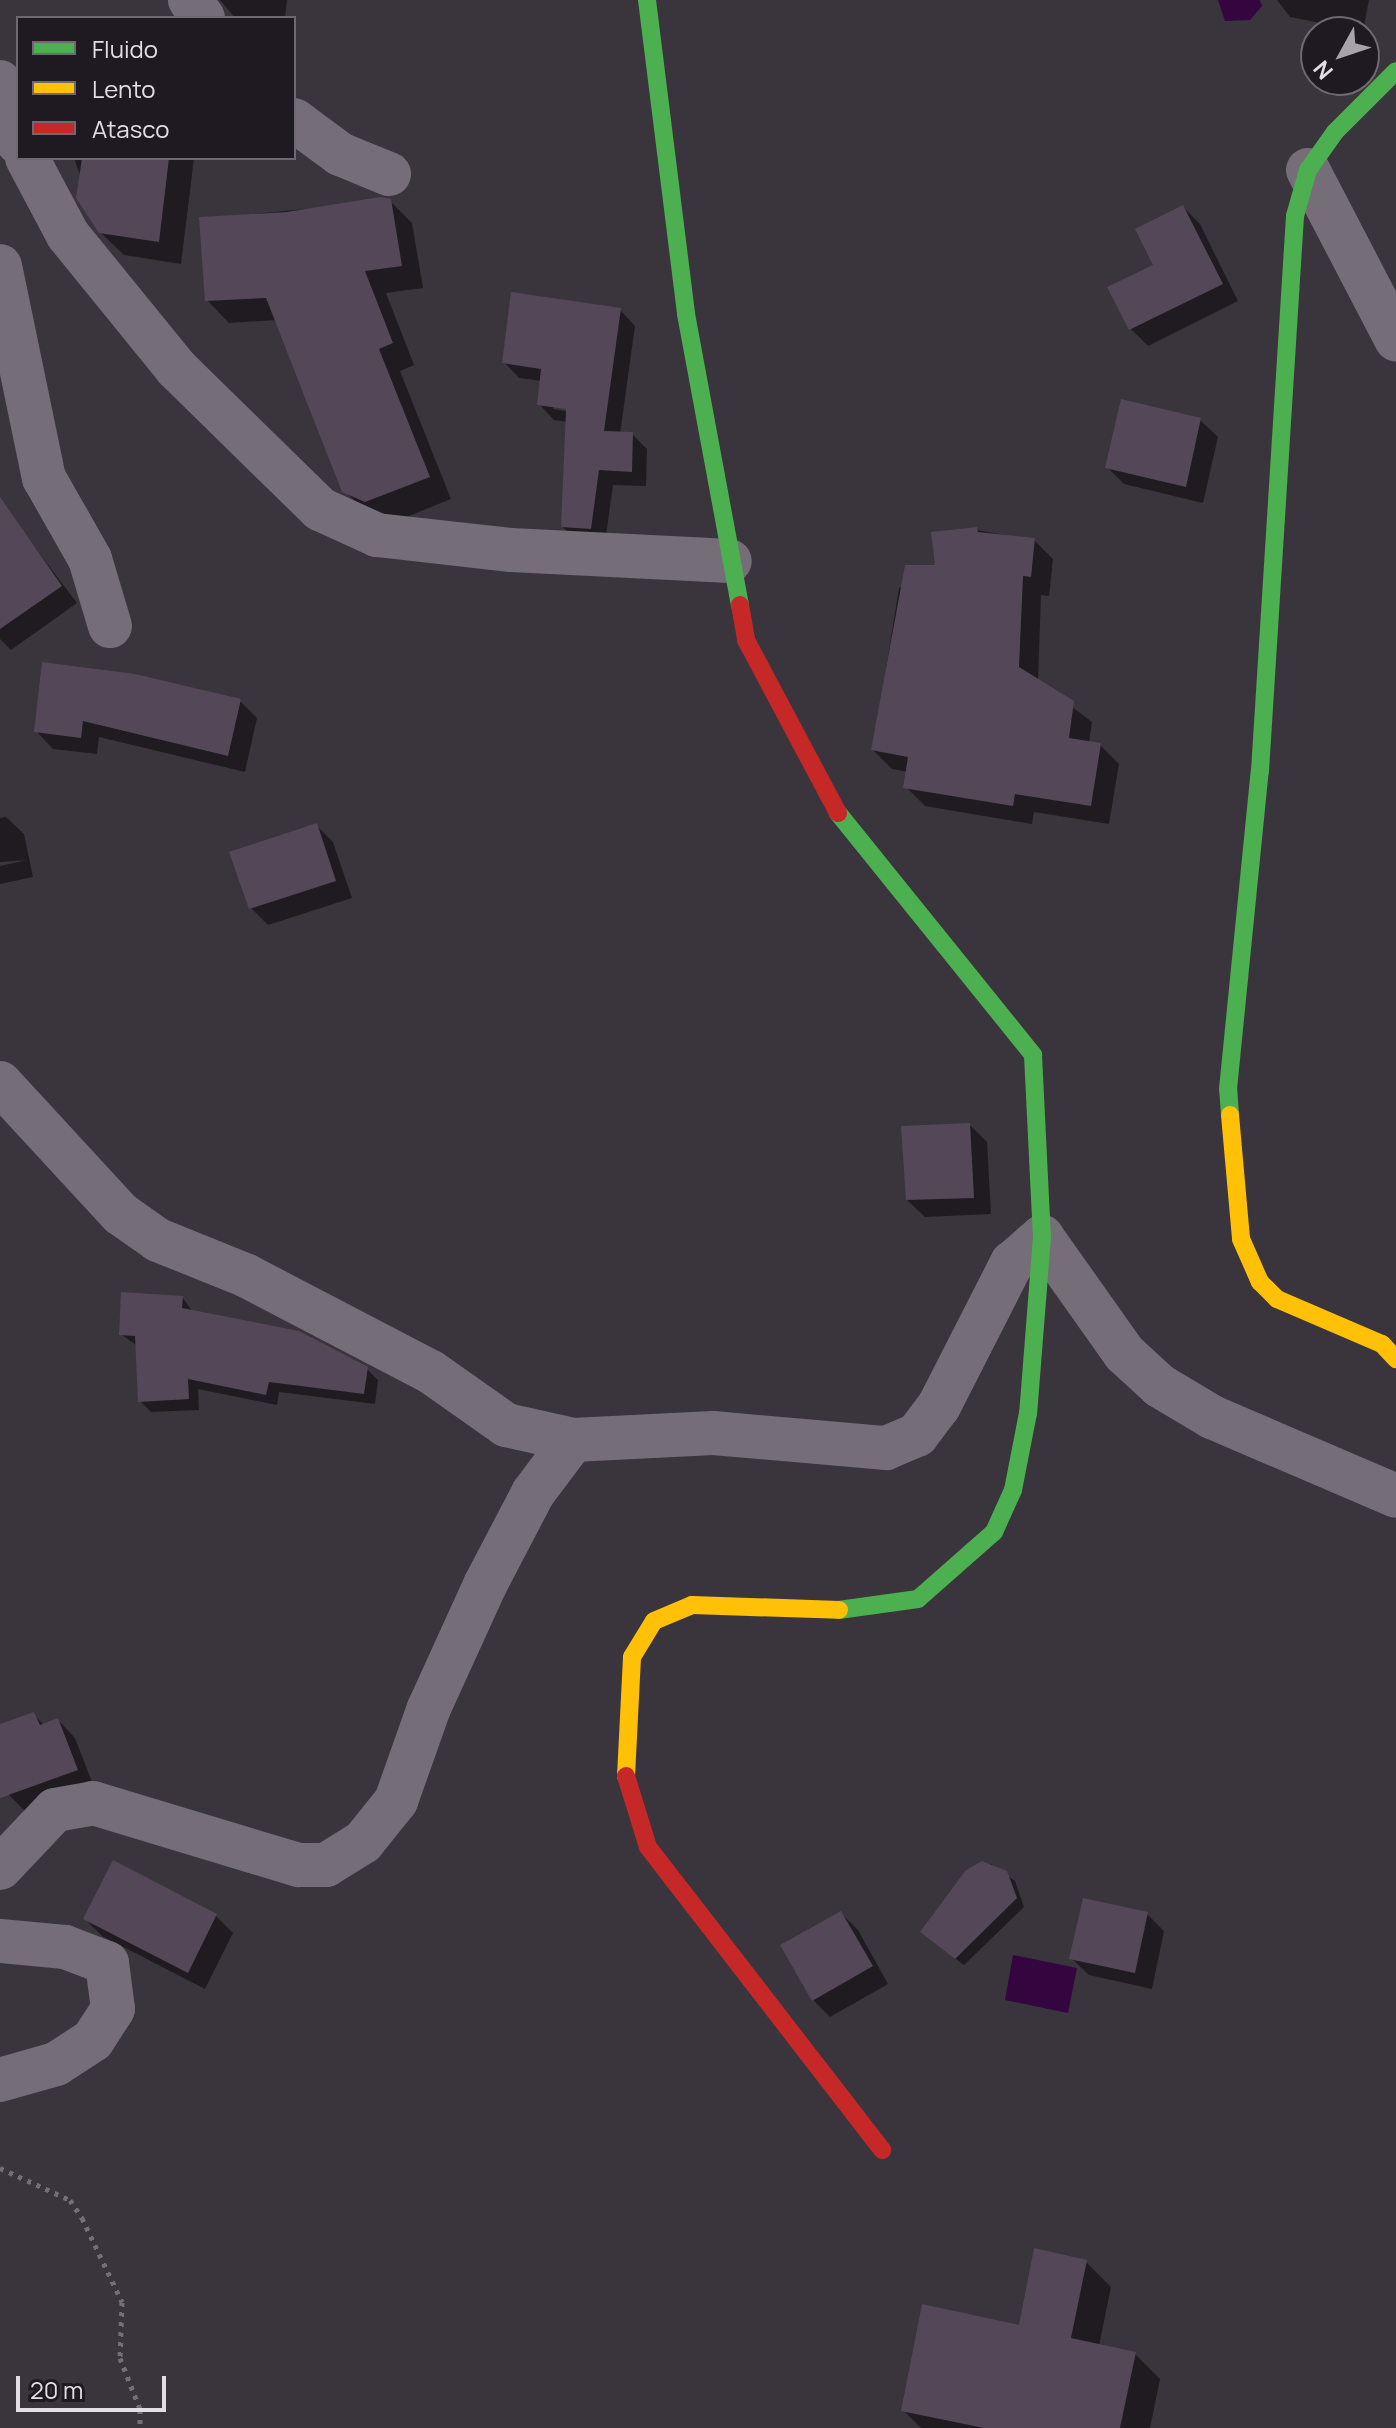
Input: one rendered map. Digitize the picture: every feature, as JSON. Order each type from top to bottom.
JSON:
[{"type":"street","points":[[647,0],[686,314],[746,640],[832,805],[1033,1055],[1042,1237],[1028,1413],[1013,1490],[994,1532],[918,1599],[852,1611],[692,1605],[654,1621],[632,1657],[623,1766],[648,1847],[882,2150]]},
{"type":"street","points":[[1396,71],[1335,132],[1308,170],[1295,216],[1260,771],[1228,1089],[1241,1239],[1260,1282],[1277,1299],[1382,1344],[1396,1359]]},
{"type":"street","points":[[0,82],[4,116],[16,138]]},
{"type":"street","points":[[296,121],[340,154],[389,174]]},
{"type":"street","points":[[28,160],[68,235],[176,368],[320,509],[377,535],[511,550],[730,561]]},
{"type":"street","points":[[1308,170],[1396,339]]},
{"type":"street","points":[[0,266],[44,478],[90,559],[110,626]]},
{"type":"street","points":[[0,1083],[121,1214],[158,1240],[247,1276],[431,1372],[506,1425],[573,1440],[713,1433],[886,1448],[917,1435],[939,1406],[1012,1263],[1042,1237]]},
{"type":"street","points":[[1042,1237],[1124,1353],[1160,1386],[1212,1417],[1396,1496]]},
{"type":"street","points":[[0,1868],[55,1810],[93,1803],[299,1865],[326,1865],[363,1842],[396,1801],[429,1708],[512,1531],[573,1440]]},
{"type":"street","points":[[0,1941],[65,1947],[107,1963],[113,2009],[93,2040],[56,2064],[0,2080]]},
{"type":"path","points":[[0,2168],[70,2200],[82,2218],[122,2302],[120,2358],[140,2409],[140,2428]]},
{"type":"shaded area","points":[[1218,0],[1260,0],[1262,6],[1250,20],[1225,21]]},
{"type":"shaded area","points":[[1013,1955],[1077,1968],[1068,2013],[1005,2000]]},
{"type":"building","points":[[82,160],[169,160],[159,242],[99,233],[76,198]]},
{"type":"building","points":[[380,197],[391,199],[402,266],[365,271],[393,343],[379,349],[430,477],[365,502],[342,492],[266,298],[205,301],[199,217],[287,212]]},
{"type":"building","points":[[1183,205],[1223,284],[1129,330],[1107,287],[1153,265],[1135,229]]},
{"type":"building","points":[[511,292],[621,308],[604,431],[633,432],[632,472],[599,470],[591,529],[561,527],[566,409],[537,405],[541,369],[502,363]]},
{"type":"building","points":[[1121,399],[1201,418],[1186,487],[1105,468]]},
{"type":"building","points":[[0,497],[62,586],[0,629]]},
{"type":"building","points":[[977,527],[978,532],[1035,538],[1031,577],[1023,576],[1019,667],[1074,701],[1069,738],[1101,743],[1091,806],[1015,794],[1013,806],[903,788],[908,757],[871,750],[905,565],[935,565],[931,532]]},
{"type":"building","points":[[42,662],[135,674],[241,699],[228,756],[83,721],[81,738],[34,732]]},
{"type":"building","points":[[317,823],[336,881],[249,909],[229,852]]},
{"type":"building","points":[[970,1123],[974,1198],[906,1200],[901,1126]]},
{"type":"building","points":[[121,1292],[183,1296],[182,1308],[299,1331],[368,1367],[364,1394],[269,1382],[266,1395],[188,1379],[189,1399],[138,1402],[135,1336],[119,1335]]},
{"type":"building","points":[[34,1712],[40,1725],[58,1718],[78,1770],[0,1798],[0,1724]]},
{"type":"building","points":[[113,1860],[217,1914],[188,1973],[83,1919]]},
{"type":"building","points":[[982,1861],[1007,1871],[1017,1898],[955,1959],[920,1932],[966,1870]]},
{"type":"building","points":[[1083,1898],[1148,1912],[1135,1973],[1069,1959]]},
{"type":"building","points":[[841,1911],[873,1966],[812,2001],[780,1945]]},
{"type":"building","points":[[1034,2248],[1087,2260],[1071,2338],[1136,2352],[1120,2428],[984,2428],[901,2411],[922,2304],[1019,2325]]},
{"type":"traffic: fast","points":[[647,0],[686,314],[740,605]]},
{"type":"traffic: fast","points":[[1230,1115],[1228,1089],[1260,771],[1295,216],[1308,170],[1335,132],[1396,71]]},
{"type":"traffic: fast","points":[[838,813],[1033,1055],[1042,1237],[1028,1413],[1013,1490],[994,1532],[918,1599],[839,1610]]},
{"type":"traffic: slow","points":[[1230,1115],[1241,1239],[1260,1282],[1277,1299],[1382,1344],[1396,1359]]},
{"type":"traffic: slow","points":[[626,1776],[632,1657],[654,1621],[692,1605],[839,1610]]},
{"type":"traffic: jam","points":[[740,605],[746,640],[838,813]]},
{"type":"traffic: jam","points":[[626,1776],[648,1847],[882,2150]]}]
